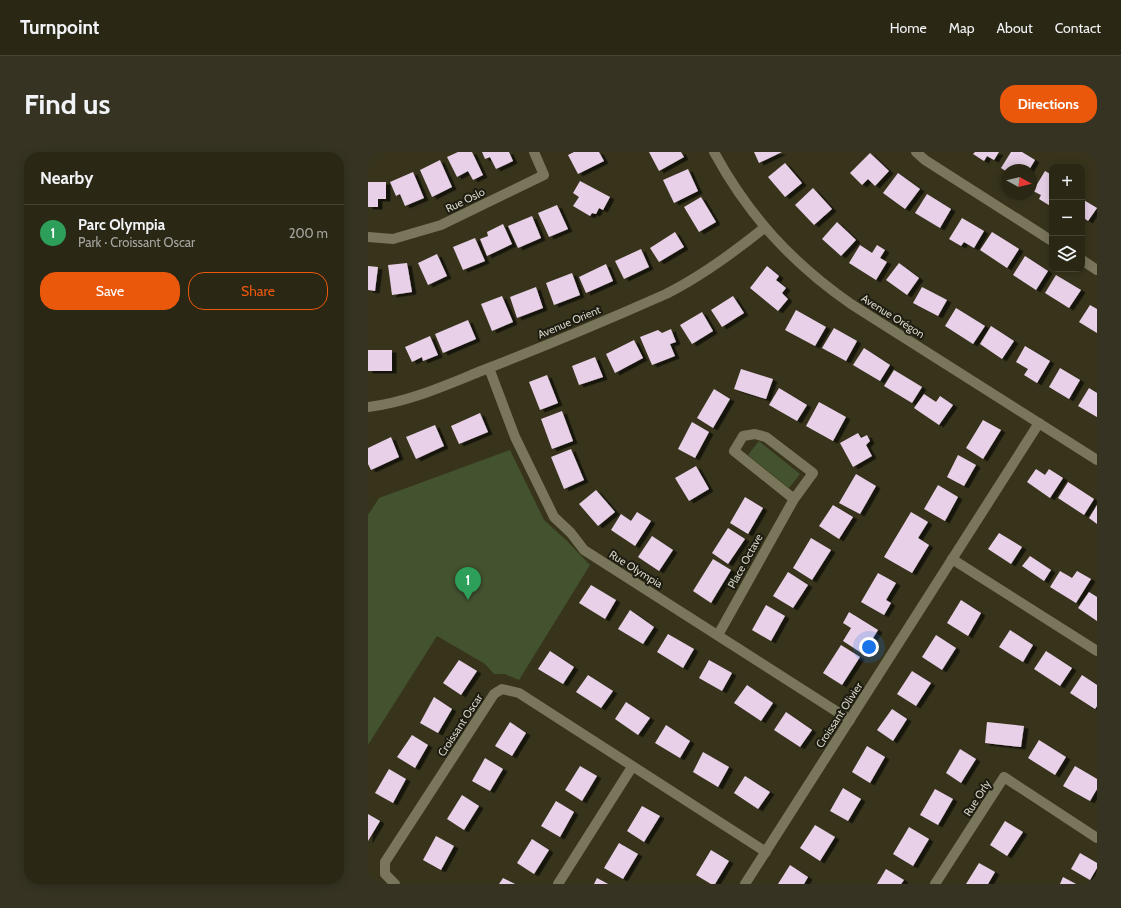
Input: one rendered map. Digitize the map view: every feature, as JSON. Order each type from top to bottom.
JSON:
[{"type":"street","name":"Rue Oslo","points":[[368,237],[393,239],[441,225],[544,175],[534,152]]},
{"type":"street","name":"Avenue Orégon","points":[[714,152],[734,187],[764,228],[803,267],[832,291],[1097,460]]},
{"type":"street","points":[[916,152],[925,160],[1049,239]]},
{"type":"street","name":"Avenue Orient","points":[[368,407],[388,405],[412,398],[489,368],[680,287],[715,266],[764,228]]},
{"type":"street","points":[[1085,262],[1097,270]]},
{"type":"street","name":"Rue Olympia","points":[[489,368],[515,437],[554,517],[571,532],[584,550],[850,720]]},
{"type":"street","name":"Croissant Olivier","points":[[745,884],[1040,423]]},
{"type":"street","name":"Place Octave","points":[[718,635],[794,499],[813,473],[766,437],[755,434],[743,436],[734,451],[794,499]]},
{"type":"street","points":[[952,559],[1097,651]]},
{"type":"street","name":"Croissant Oscar","points":[[395,884],[385,874],[385,862],[494,694],[502,689],[519,693],[766,852]]},
{"type":"street","points":[[558,884],[632,767]]},
{"type":"street","name":"Rue Orly","points":[[935,884],[1004,777],[1097,838]]},
{"type":"green space","points":[[759,441],[800,474],[789,488],[748,455]]},
{"type":"green space","points":[[510,450],[544,520],[590,565],[519,680],[505,674],[494,674],[485,664],[437,636],[368,745],[368,515],[379,498]]},
{"type":"building","points":[[458,152],[472,152],[483,175],[473,180],[468,171],[457,177],[447,157]]},
{"type":"building","points":[[482,152],[509,152],[513,161],[496,169],[490,157],[485,159]]},
{"type":"building","points":[[574,152],[599,152],[604,161],[578,174],[568,155]]},
{"type":"building","points":[[649,152],[681,152],[684,157],[659,171]]},
{"type":"building","points":[[754,152],[782,152],[759,163]]},
{"type":"building","points":[[975,152],[999,152],[994,160],[987,156],[984,161],[973,154]]},
{"type":"building","points":[[1011,152],[1022,152],[1035,160],[1033,164],[1004,164]]},
{"type":"building","points":[[870,153],[889,171],[875,186],[868,179],[862,185],[850,173]]},
{"type":"building","points":[[440,160],[452,187],[432,197],[420,170]]},
{"type":"building","points":[[785,163],[802,183],[785,197],[768,177]]},
{"type":"building","points":[[688,169],[698,191],[674,203],[663,180]]},
{"type":"building","points":[[1045,171],[1049,173],[1049,205],[1039,199],[1041,195],[1037,193],[1037,184]]},
{"type":"building","points":[[413,172],[424,198],[405,206],[400,194],[396,196],[390,182]]},
{"type":"building","points":[[898,173],[920,189],[905,209],[883,193]]},
{"type":"building","points":[[580,181],[610,197],[603,210],[599,208],[596,214],[592,213],[590,216],[573,206],[579,197],[573,193]]},
{"type":"building","points":[[368,182],[386,182],[386,199],[378,199],[378,207],[368,207]]},
{"type":"building","points":[[813,188],[832,209],[814,225],[795,205]]},
{"type":"building","points":[[927,194],[951,209],[940,228],[915,213]]},
{"type":"building","points":[[701,197],[716,222],[699,232],[684,207]]},
{"type":"building","points":[[1085,201],[1097,208],[1088,221],[1085,219]]},
{"type":"building","points":[[557,205],[568,229],[549,237],[538,213]]},
{"type":"building","points":[[532,216],[541,238],[518,248],[508,226]]},
{"type":"building","points":[[962,218],[984,231],[974,248],[964,242],[961,246],[949,239]]},
{"type":"building","points":[[837,222],[856,240],[841,256],[822,239]]},
{"type":"building","points":[[503,224],[512,244],[487,256],[480,239],[488,236],[487,232]]},
{"type":"building","points":[[675,232],[684,247],[659,262],[650,248]]},
{"type":"building","points":[[992,232],[1019,249],[1007,268],[980,250]]},
{"type":"building","points":[[475,238],[485,261],[463,270],[453,247]]},
{"type":"building","points":[[860,245],[872,253],[877,245],[885,250],[880,258],[887,262],[876,280],[849,263]]},
{"type":"building","points":[[641,249],[649,267],[624,279],[615,261]]},
{"type":"building","points":[[437,254],[447,276],[428,285],[418,263]]},
{"type":"building","points":[[1025,256],[1048,271],[1036,290],[1013,275]]},
{"type":"building","points":[[407,263],[412,292],[392,295],[388,265]]},
{"type":"building","points":[[899,263],[919,278],[907,295],[886,280]]},
{"type":"building","points":[[606,264],[613,281],[586,293],[579,277]]},
{"type":"building","points":[[368,266],[378,267],[375,291],[368,290]]},
{"type":"building","points":[[767,266],[779,276],[776,280],[786,288],[782,293],[788,299],[778,311],[750,288]]},
{"type":"building","points":[[572,273],[580,295],[554,305],[546,283]]},
{"type":"building","points":[[1056,275],[1081,290],[1069,308],[1045,293]]},
{"type":"building","points":[[536,287],[543,308],[517,318],[510,297]]},
{"type":"building","points":[[922,287],[947,300],[938,316],[913,303]]},
{"type":"building","points":[[502,296],[513,322],[492,331],[481,304]]},
{"type":"building","points":[[733,296],[744,313],[722,327],[711,310]]},
{"type":"building","points":[[1090,305],[1097,309],[1097,333],[1079,322]]},
{"type":"building","points":[[956,308],[985,326],[973,344],[945,326]]},
{"type":"building","points":[[796,310],[826,327],[815,346],[785,330]]},
{"type":"building","points":[[702,312],[713,331],[692,344],[680,325]]},
{"type":"building","points":[[468,320],[476,339],[443,353],[435,334]]},
{"type":"building","points":[[991,326],[1014,341],[1002,359],[980,344]]},
{"type":"building","points":[[834,328],[857,341],[846,361],[822,348]]},
{"type":"building","points":[[671,329],[676,342],[670,344],[675,356],[652,365],[640,337],[658,330],[662,333]]},
{"type":"building","points":[[430,336],[438,355],[423,361],[422,357],[412,362],[405,347]]},
{"type":"building","points":[[634,340],[643,358],[615,373],[606,354]]},
{"type":"building","points":[[1025,346],[1050,361],[1037,383],[1024,375],[1028,369],[1016,362]]},
{"type":"building","points":[[864,348],[890,365],[880,381],[853,365]]},
{"type":"building","points":[[368,350],[392,350],[392,371],[368,371]]},
{"type":"building","points":[[595,357],[603,377],[579,385],[572,366]]},
{"type":"building","points":[[1060,368],[1080,380],[1069,399],[1049,387]]},
{"type":"building","points":[[741,369],[773,379],[766,399],[734,389]]},
{"type":"building","points":[[894,370],[922,387],[912,403],[884,386]]},
{"type":"building","points":[[547,375],[558,403],[540,410],[529,382]]},
{"type":"building","points":[[779,388],[807,405],[797,421],[769,405]]},
{"type":"building","points":[[1089,388],[1097,393],[1097,417],[1078,406]]},
{"type":"building","points":[[714,389],[730,399],[713,428],[697,418]]},
{"type":"building","points":[[924,394],[936,402],[940,396],[953,405],[939,425],[914,408]]},
{"type":"building","points":[[819,402],[846,417],[833,441],[806,426]]},
{"type":"building","points":[[562,411],[573,441],[552,449],[541,419]]},
{"type":"building","points":[[480,413],[488,432],[459,444],[451,426]]},
{"type":"building","points":[[983,420],[1001,430],[983,459],[966,448]]},
{"type":"building","points":[[692,422],[709,432],[695,458],[678,449]]},
{"type":"building","points":[[435,425],[444,446],[416,459],[406,437]]},
{"type":"building","points":[[858,433],[861,438],[867,435],[870,441],[866,445],[872,456],[853,467],[840,443]]},
{"type":"building","points":[[391,437],[399,457],[371,470],[368,464],[368,448]]},
{"type":"building","points":[[571,449],[584,480],[564,489],[551,457]]},
{"type":"building","points":[[958,455],[976,465],[964,486],[947,477]]},
{"type":"building","points":[[696,466],[709,489],[689,501],[675,478]]},
{"type":"building","points":[[1036,469],[1045,475],[1049,469],[1063,478],[1050,498],[1027,482]]},
{"type":"building","points":[[856,474],[876,486],[860,514],[839,503]]},
{"type":"building","points":[[1068,482],[1094,499],[1084,515],[1058,498]]},
{"type":"building","points":[[938,485],[958,497],[945,521],[924,509]]},
{"type":"building","points":[[596,490],[615,512],[598,526],[579,504]]},
{"type":"building","points":[[745,497],[763,508],[748,534],[730,523]]},
{"type":"building","points":[[833,505],[853,517],[839,539],[819,526]]},
{"type":"building","points":[[1097,505],[1097,524],[1089,518]]},
{"type":"building","points":[[637,512],[651,521],[635,546],[611,530],[621,514],[631,521]]},
{"type":"building","points":[[911,512],[928,522],[918,538],[929,545],[912,573],[884,557]]},
{"type":"building","points":[[728,528],[745,539],[728,564],[712,553]]},
{"type":"building","points":[[999,533],[1022,547],[1011,564],[988,549]]},
{"type":"building","points":[[652,536],[673,550],[659,571],[638,557]]},
{"type":"building","points":[[811,538],[831,550],[812,580],[793,568]]},
{"type":"building","points":[[1030,556],[1051,570],[1044,581],[1022,566]]},
{"type":"building","points":[[713,559],[731,570],[711,603],[693,591]]},
{"type":"building","points":[[1060,571],[1072,578],[1077,571],[1091,579],[1076,603],[1050,587]]},
{"type":"building","points":[[788,572],[808,585],[793,608],[773,596]]},
{"type":"building","points":[[878,573],[896,583],[886,600],[891,603],[884,615],[861,602]]},
{"type":"building","points":[[591,585],[616,600],[605,619],[579,603]]},
{"type":"building","points":[[1089,592],[1097,597],[1097,621],[1078,608]]},
{"type":"building","points":[[961,600],[981,613],[968,636],[947,623]]},
{"type":"building","points":[[766,605],[785,616],[771,641],[752,630]]},
{"type":"building","points":[[630,610],[654,627],[643,644],[618,629]]},
{"type":"building","points":[[849,612],[878,630],[863,654],[843,641],[851,628],[843,623]]},
{"type":"building","points":[[1010,630],[1033,645],[1023,662],[999,647]]},
{"type":"building","points":[[668,634],[694,649],[683,668],[657,652]]},
{"type":"building","points":[[936,635],[956,648],[942,670],[922,657]]},
{"type":"building","points":[[841,645],[860,657],[842,685],[823,673]]},
{"type":"building","points":[[550,651],[574,667],[563,684],[538,669]]},
{"type":"building","points":[[1046,651],[1072,668],[1060,686],[1034,669]]},
{"type":"building","points":[[459,660],[477,671],[461,695],[443,683]]},
{"type":"building","points":[[709,660],[732,673],[722,691],[699,678]]},
{"type":"building","points":[[912,671],[931,683],[916,706],[897,694]]},
{"type":"building","points":[[588,675],[613,691],[601,708],[576,692]]},
{"type":"building","points":[[1082,675],[1097,685],[1097,706],[1095,709],[1070,693]]},
{"type":"building","points":[[747,685],[773,703],[761,721],[734,703]]},
{"type":"building","points":[[434,697],[452,709],[438,733],[420,723]]},
{"type":"building","points":[[626,702],[650,718],[638,735],[615,719]]},
{"type":"building","points":[[892,709],[907,719],[893,741],[877,730]]},
{"type":"building","points":[[786,712],[812,730],[800,747],[774,730]]},
{"type":"building","points":[[510,722],[526,733],[512,756],[495,746]]},
{"type":"building","points":[[987,722],[1024,726],[1021,747],[985,743]]},
{"type":"building","points":[[666,725],[690,741],[680,758],[655,743]]},
{"type":"building","points":[[412,735],[428,745],[415,768],[397,757]]},
{"type":"building","points":[[1039,740],[1066,757],[1055,775],[1028,758]]},
{"type":"building","points":[[867,746],[885,757],[870,783],[852,772]]},
{"type":"building","points":[[960,749],[976,759],[961,783],[946,773]]},
{"type":"building","points":[[703,752],[729,767],[718,787],[693,772]]},
{"type":"building","points":[[485,758],[503,769],[490,791],[472,781]]},
{"type":"building","points":[[580,766],[597,776],[582,801],[565,790]]},
{"type":"building","points":[[1075,766],[1097,779],[1097,789],[1090,801],[1063,786]]},
{"type":"building","points":[[389,769],[406,779],[393,803],[375,793]]},
{"type":"building","points":[[745,776],[770,792],[758,809],[734,793]]},
{"type":"building","points":[[843,788],[861,799],[848,821],[830,811]]},
{"type":"building","points":[[935,789],[953,799],[938,825],[920,815]]},
{"type":"building","points":[[462,795],[479,806],[464,830],[447,819]]},
{"type":"building","points":[[556,801],[574,812],[560,837],[541,826]]},
{"type":"building","points":[[642,806],[660,816],[644,842],[627,831]]},
{"type":"building","points":[[368,814],[380,821],[368,841]]},
{"type":"building","points":[[1005,821],[1023,832],[1007,856],[990,845]]},
{"type":"building","points":[[815,825],[835,837],[820,861],[800,848]]},
{"type":"building","points":[[909,827],[929,839],[913,866],[893,854]]},
{"type":"building","points":[[436,836],[454,846],[441,870],[423,860]]},
{"type":"building","points":[[532,839],[549,850],[534,874],[517,863]]},
{"type":"building","points":[[619,843],[638,854],[623,879],[604,868]]},
{"type":"building","points":[[711,850],[729,861],[715,884],[711,884],[696,875]]},
{"type":"building","points":[[1080,853],[1097,863],[1097,868],[1090,880],[1071,869]]},
{"type":"building","points":[[979,863],[995,872],[988,884],[966,884]]},
{"type":"building","points":[[790,865],[808,877],[804,884],[778,884]]},
{"type":"building","points":[[886,869],[904,880],[901,884],[877,884]]},
{"type":"building","points":[[1063,877],[1076,884],[1060,884]]},
{"type":"building","points":[[503,878],[515,884],[499,884]]},
{"type":"building","points":[[597,878],[608,884],[594,884]]},
{"type":"place","name":"Parc Olympia","points":[[468,600]]}]
